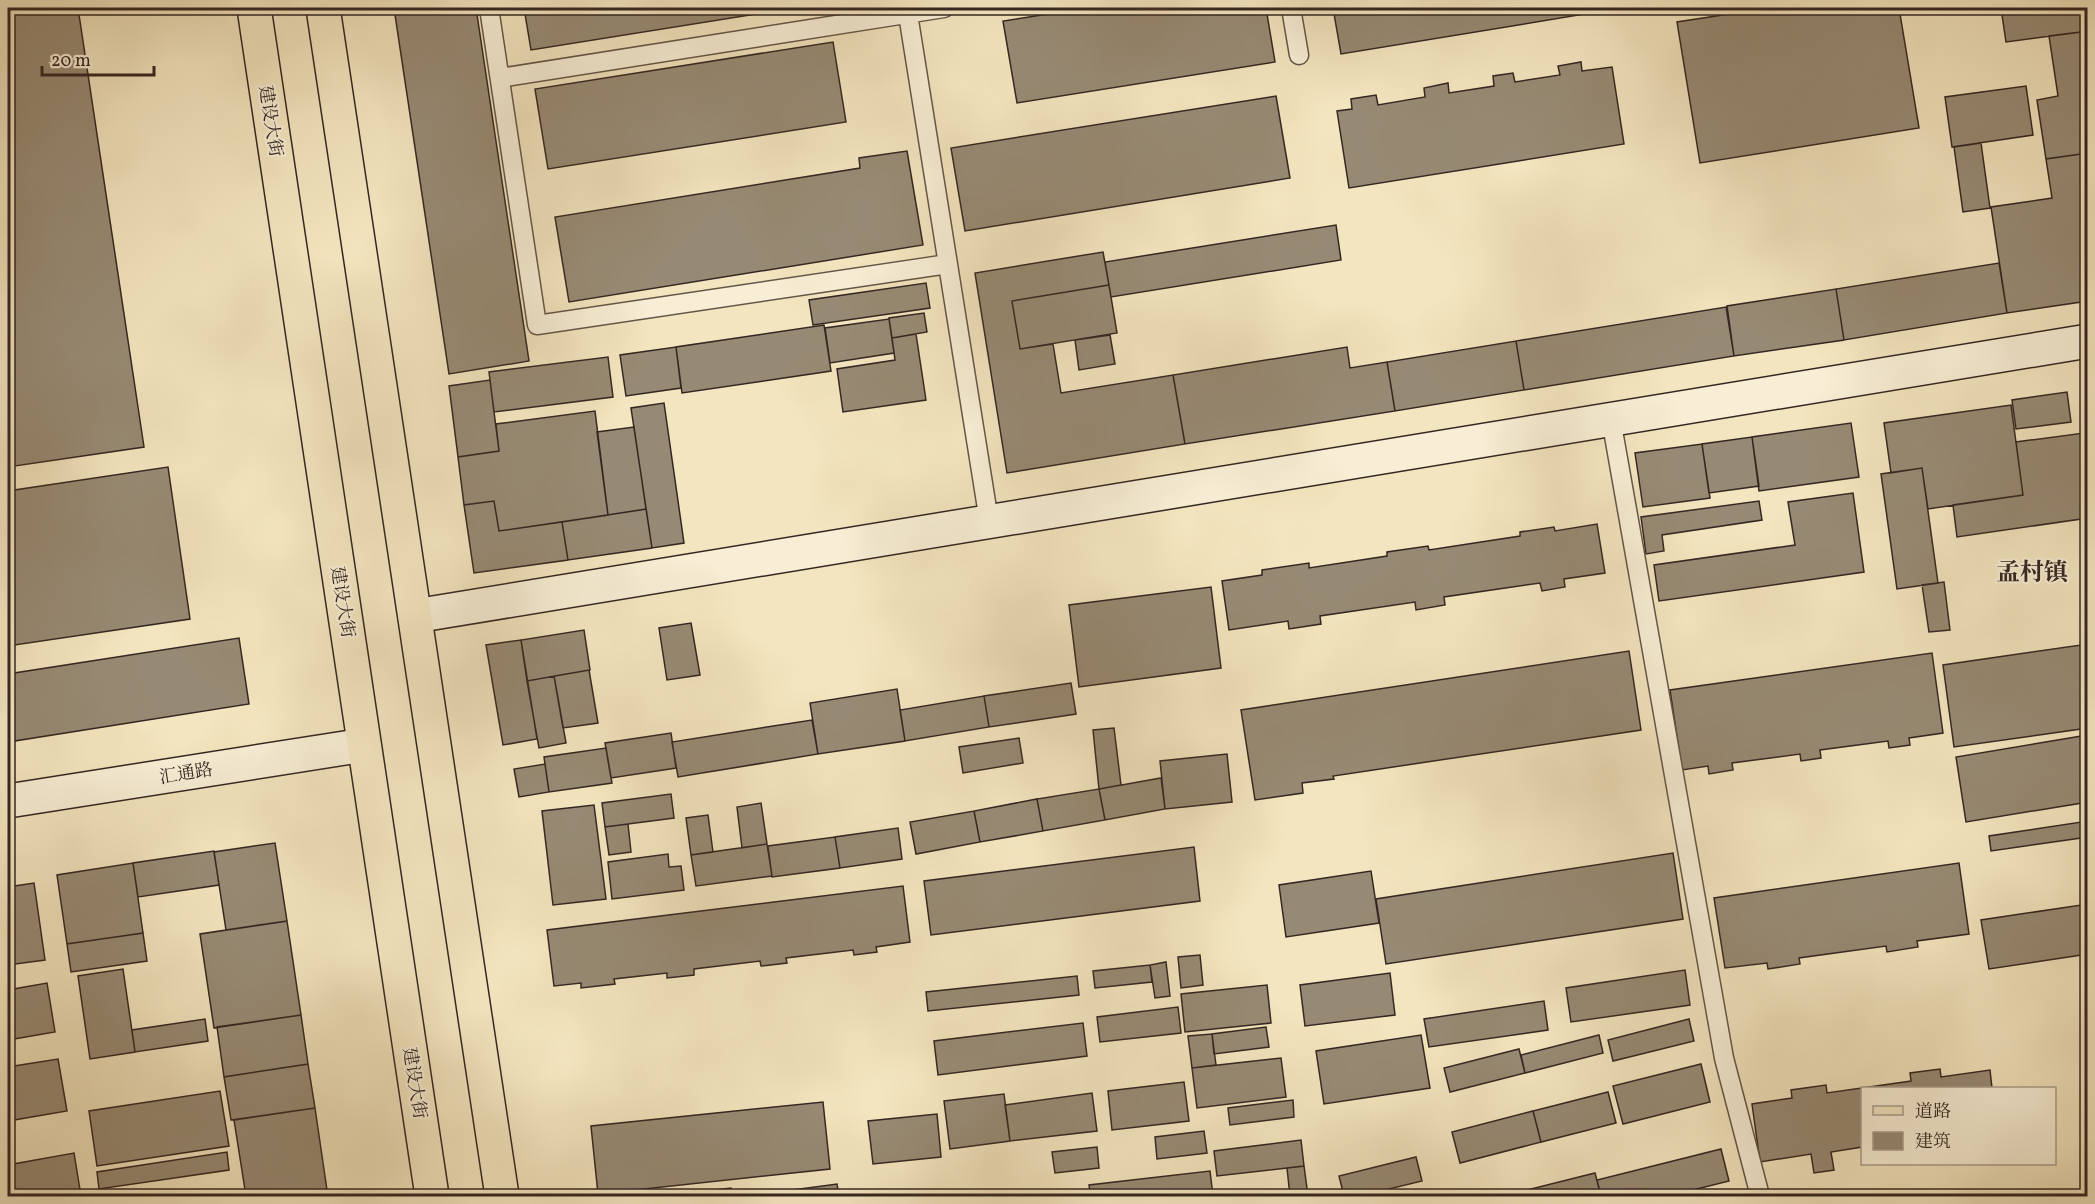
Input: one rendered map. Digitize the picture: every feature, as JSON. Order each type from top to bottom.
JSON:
[{"type":"main road","name":"建设大街","points":[[254,8],[432,1197]]},
{"type":"main road","points":[[323,8],[502,1197]]},
{"type":"street","points":[[415,616],[2088,341]]},
{"type":"street","name":"汇通路","points":[[8,801],[364,746]]},
{"type":"lane","points":[[489,8],[537,325],[948,264]]},
{"type":"lane","points":[[500,78],[908,10],[944,8]]},
{"type":"lane","points":[[1291,8],[1299,56]]},
{"type":"lane","points":[[908,10],[989,521]]},
{"type":"lane","points":[[1611,419],[1724,1058],[1760,1197]]},
{"type":"building","points":[[8,8],[78,8],[144,447],[8,467]]},
{"type":"building","points":[[394,8],[476,8],[529,361],[449,374]]},
{"type":"building","points":[[524,8],[794,8],[531,50]]},
{"type":"building","points":[[1087,8],[1266,8],[1275,62],[1017,103],[1003,21]]},
{"type":"building","points":[[1333,8],[1584,8],[1585,14],[1341,54]]},
{"type":"building","points":[[1769,8],[1899,8],[1919,128],[1700,163],[1677,22]]},
{"type":"building","points":[[2001,8],[2085,8],[2088,31],[2006,42]]},
{"type":"building","points":[[2088,31],[2088,153],[2046,159],[2037,100],[2058,96],[2049,36]]},
{"type":"building","points":[[833,42],[846,122],[548,169],[535,89]]},
{"type":"building","points":[[1581,62],[1582,71],[1612,67],[1624,144],[1349,188],[1337,111],[1352,109],[1351,99],[1376,95],[1378,105],[1425,97],[1424,88],[1448,83],[1449,93],[1494,86],[1493,76],[1513,73],[1515,82],[1560,75],[1558,66]]},
{"type":"building","points":[[2026,86],[2033,135],[1952,147],[1945,97]]},
{"type":"building","points":[[1276,96],[1290,178],[965,231],[951,148]]},
{"type":"building","points":[[1981,143],[1990,208],[1963,212],[1954,147]]},
{"type":"building","points":[[907,151],[923,245],[569,302],[555,217],[860,168],[859,158]]},
{"type":"building","points":[[2088,153],[2088,301],[2007,313],[1991,207],[2052,198],[2046,159]]},
{"type":"building","points":[[1336,225],[1341,260],[1111,297],[1105,262]]},
{"type":"building","points":[[1103,252],[1109,285],[1012,301],[1020,349],[1053,344],[1061,393],[1173,375],[1185,444],[1007,473],[975,273]]},
{"type":"building","points":[[1999,263],[2007,313],[1844,340],[1836,289]]},
{"type":"building","points":[[926,283],[930,308],[813,325],[809,300]]},
{"type":"building","points":[[1109,285],[1117,333],[1020,349],[1012,301]]},
{"type":"building","points":[[1836,289],[1844,340],[1734,356],[1727,306]]},
{"type":"building","points":[[1726,307],[1734,356],[1524,390],[1516,341]]},
{"type":"building","points":[[924,313],[927,332],[892,338],[889,318]]},
{"type":"building","points":[[889,319],[894,353],[830,363],[825,328]]},
{"type":"building","points":[[824,325],[831,371],[682,393],[676,347]]},
{"type":"building","points":[[916,334],[926,400],[843,412],[837,369],[895,360],[892,338]]},
{"type":"building","points":[[1110,335],[1115,364],[1079,370],[1075,340]]},
{"type":"building","points":[[1516,341],[1524,390],[1395,411],[1387,362]]},
{"type":"building","points":[[676,347],[681,388],[626,396],[620,355]]},
{"type":"building","points":[[1347,347],[1350,368],[1387,362],[1395,411],[1185,444],[1173,375]]},
{"type":"building","points":[[608,357],[613,397],[494,412],[489,372]]},
{"type":"building","points":[[490,380],[499,451],[458,457],[449,386]]},
{"type":"building","points":[[2067,392],[2071,422],[2016,429],[2012,400]]},
{"type":"building","points":[[664,403],[684,543],[652,548],[631,408]]},
{"type":"building","points":[[2011,405],[2023,495],[1928,509],[1922,468],[1891,473],[1884,423]]},
{"type":"building","points":[[595,411],[608,515],[499,531],[494,501],[464,505],[458,457],[499,451],[496,424]]},
{"type":"building","points":[[1851,423],[1859,477],[1759,491],[1752,437]]},
{"type":"building","points":[[634,427],[646,509],[608,515],[597,432]]},
{"type":"building","points":[[2088,432],[2088,458],[2084,433]]},
{"type":"building","points":[[2084,433],[2088,458],[2088,518],[1957,537],[1953,505],[2023,495],[2016,442]]},
{"type":"building","points":[[1752,437],[1759,486],[1709,493],[1702,444]]},
{"type":"building","points":[[1702,444],[1710,498],[1643,507],[1635,453]]},
{"type":"building","points":[[168,467],[190,619],[8,646],[8,491]]},
{"type":"building","points":[[1922,468],[1938,583],[1897,589],[1881,474]]},
{"type":"building","points":[[1853,493],[1864,572],[1659,601],[1654,565],[1795,545],[1788,502]]},
{"type":"building","points":[[494,501],[499,531],[562,522],[568,560],[474,573],[464,505]]},
{"type":"building","points":[[1759,501],[1762,520],[1662,535],[1664,551],[1646,554],[1641,517]]},
{"type":"building","points":[[646,509],[652,548],[568,560],[562,522]]},
{"type":"building","points":[[1597,524],[1605,573],[1564,579],[1565,587],[1542,591],[1540,583],[1444,597],[1445,605],[1416,610],[1415,602],[1320,616],[1321,624],[1289,629],[1288,621],[1229,630],[1222,581],[1262,575],[1262,570],[1309,563],[1309,568],[1387,556],[1387,552],[1428,546],[1429,550],[1520,536],[1520,532],[1554,527],[1555,531]]},
{"type":"building","points":[[1944,582],[1950,630],[1929,632],[1922,585]]},
{"type":"building","points":[[1211,587],[1221,668],[1079,687],[1069,605]]},
{"type":"building","points":[[691,623],[700,675],[667,680],[659,628]]},
{"type":"building","points":[[584,630],[590,670],[527,681],[521,640]]},
{"type":"building","points":[[239,638],[249,704],[8,742],[8,674]]},
{"type":"building","points":[[521,640],[537,739],[503,745],[486,645]]},
{"type":"building","points":[[2088,644],[2088,728],[1954,747],[1943,665]]},
{"type":"building","points":[[1629,651],[1641,730],[1333,776],[1334,779],[1302,783],[1303,793],[1255,800],[1241,710]]},
{"type":"building","points":[[1932,653],[1943,733],[1909,738],[1910,745],[1889,748],[1888,741],[1820,750],[1821,758],[1801,761],[1800,754],[1732,763],[1733,770],[1709,774],[1708,766],[1682,770],[1670,690]]},
{"type":"building","points":[[589,670],[598,723],[563,728],[554,676]]},
{"type":"building","points":[[554,676],[566,743],[539,748],[527,681]]},
{"type":"building","points":[[1071,683],[1076,714],[989,727],[984,696]]},
{"type":"building","points":[[897,689],[905,741],[818,754],[810,703]]},
{"type":"building","points":[[984,696],[989,727],[905,741],[900,710]]},
{"type":"building","points":[[812,720],[818,754],[678,777],[672,742]]},
{"type":"building","points":[[1114,728],[1121,785],[1099,789],[1093,730]]},
{"type":"building","points":[[671,733],[676,768],[611,778],[605,743]]},
{"type":"building","points":[[2088,735],[2088,802],[1966,822],[1956,757]]},
{"type":"building","points":[[1019,738],[1023,763],[963,773],[959,747]]},
{"type":"building","points":[[606,748],[612,783],[549,792],[544,757]]},
{"type":"building","points":[[1227,754],[1232,802],[1165,809],[1160,761]]},
{"type":"building","points":[[545,764],[549,792],[519,797],[514,769]]},
{"type":"building","points":[[1161,778],[1165,809],[1105,820],[1099,789]]},
{"type":"building","points":[[1099,789],[1105,820],[1043,831],[1037,799]]},
{"type":"building","points":[[671,794],[674,818],[605,827],[602,803]]},
{"type":"building","points":[[1037,799],[1043,831],[980,842],[974,811]]},
{"type":"building","points":[[761,803],[767,844],[742,848],[737,807]]},
{"type":"building","points":[[594,805],[606,899],[553,905],[542,811]]},
{"type":"building","points":[[974,811],[980,842],[916,854],[910,822]]},
{"type":"building","points":[[708,815],[713,852],[691,855],[686,818]]},
{"type":"building","points":[[2088,821],[2088,837],[1991,851],[1989,836]]},
{"type":"building","points":[[628,824],[631,852],[609,855],[605,827]]},
{"type":"building","points":[[898,828],[902,859],[840,868],[835,837]]},
{"type":"building","points":[[835,837],[840,868],[772,877],[768,846]]},
{"type":"building","points":[[275,843],[287,921],[226,930],[214,852]]},
{"type":"building","points":[[767,844],[772,876],[696,886],[691,855]]},
{"type":"building","points":[[1194,847],[1200,901],[931,935],[924,881]]},
{"type":"building","points":[[214,851],[219,885],[138,897],[133,863]]},
{"type":"building","points":[[1673,853],[1683,919],[1386,964],[1376,899]]},
{"type":"building","points":[[668,854],[669,867],[681,866],[684,890],[612,899],[608,862]]},
{"type":"building","points":[[133,863],[143,933],[67,944],[57,875]]},
{"type":"building","points":[[1959,863],[1969,934],[1917,941],[1918,947],[1887,952],[1886,946],[1799,958],[1800,964],[1768,969],[1767,963],[1725,968],[1714,898]]},
{"type":"building","points":[[1371,871],[1379,923],[1286,937],[1279,885]]},
{"type":"building","points":[[34,883],[45,960],[8,965],[8,887]]},
{"type":"building","points":[[903,886],[910,942],[876,947],[877,952],[854,955],[853,950],[786,958],[787,963],[761,966],[760,961],[694,969],[694,975],[667,978],[667,973],[614,979],[615,984],[581,988],[581,983],[554,986],[547,930]]},
{"type":"building","points":[[2088,904],[2088,954],[1989,969],[1981,920]]},
{"type":"building","points":[[287,921],[301,1015],[214,1028],[200,934]]},
{"type":"building","points":[[143,933],[147,961],[71,972],[67,944]]},
{"type":"building","points":[[1200,955],[1203,985],[1181,988],[1178,957]]},
{"type":"building","points":[[1166,962],[1170,996],[1155,998],[1150,965]]},
{"type":"building","points":[[1150,965],[1152,982],[1095,988],[1093,971]]},
{"type":"building","points":[[123,969],[135,1052],[90,1059],[78,976]]},
{"type":"building","points":[[1685,970],[1690,1005],[1571,1022],[1566,988]]},
{"type":"building","points":[[1390,973],[1395,1015],[1305,1026],[1300,985]]},
{"type":"building","points":[[1077,976],[1079,995],[928,1011],[926,992]]},
{"type":"building","points":[[47,983],[55,1032],[8,1040],[8,990]]},
{"type":"building","points":[[1267,985],[1271,1023],[1185,1032],[1181,994]]},
{"type":"building","points":[[1544,1001],[1548,1030],[1429,1047],[1424,1019]]},
{"type":"building","points":[[1178,1007],[1181,1033],[1100,1042],[1097,1017]]},
{"type":"building","points":[[301,1015],[308,1064],[224,1077],[217,1027]]},
{"type":"building","points":[[205,1019],[208,1041],[135,1052],[132,1030]]},
{"type":"building","points":[[1689,1019],[1694,1041],[1613,1061],[1608,1040]]},
{"type":"building","points":[[1083,1023],[1087,1056],[938,1075],[934,1041]]},
{"type":"building","points":[[1266,1027],[1269,1047],[1214,1054],[1212,1034]]},
{"type":"building","points":[[1212,1034],[1216,1065],[1192,1068],[1188,1036]]},
{"type":"building","points":[[1421,1035],[1430,1088],[1324,1104],[1316,1051]]},
{"type":"building","points":[[1599,1035],[1603,1053],[1525,1073],[1521,1055]]},
{"type":"building","points":[[1519,1049],[1525,1073],[1450,1092],[1444,1068]]},
{"type":"building","points":[[1281,1058],[1286,1097],[1197,1108],[1192,1068]]},
{"type":"building","points":[[58,1059],[67,1111],[8,1121],[8,1067]]},
{"type":"building","points":[[308,1064],[315,1108],[231,1120],[224,1077]]},
{"type":"building","points":[[1701,1064],[1710,1102],[1623,1124],[1613,1086]]},
{"type":"building","points":[[1940,1069],[1941,1077],[1990,1070],[1992,1087],[1869,1087],[1911,1081],[1910,1073]]},
{"type":"building","points":[[1184,1082],[1189,1121],[1112,1130],[1108,1091]]},
{"type":"building","points":[[1826,1085],[1827,1093],[1861,1088],[1861,1147],[1831,1152],[1834,1170],[1814,1173],[1811,1154],[1760,1162],[1752,1104],[1792,1098],[1791,1090]]},
{"type":"building","points":[[220,1091],[229,1146],[97,1166],[89,1111]]},
{"type":"building","points":[[1608,1092],[1616,1123],[1541,1142],[1533,1111]]},
{"type":"building","points":[[1092,1093],[1097,1131],[1010,1141],[1005,1105]]},
{"type":"building","points":[[1004,1094],[1010,1141],[950,1149],[944,1101]]},
{"type":"building","points":[[1293,1100],[1294,1117],[1230,1125],[1228,1108]]},
{"type":"building","points":[[823,1102],[830,1169],[598,1194],[591,1126]]},
{"type":"building","points":[[315,1108],[327,1190],[285,1196],[246,1196],[234,1120]]},
{"type":"building","points":[[1533,1111],[1541,1142],[1460,1163],[1452,1132]]},
{"type":"building","points":[[937,1114],[941,1157],[873,1164],[868,1121]]},
{"type":"building","points":[[1204,1131],[1207,1153],[1157,1159],[1155,1137]]},
{"type":"building","points":[[1301,1140],[1304,1166],[1217,1176],[1214,1151]]},
{"type":"building","points":[[1097,1147],[1099,1168],[1055,1173],[1052,1152]]},
{"type":"building","points":[[1721,1149],[1729,1181],[1669,1196],[1601,1196],[1597,1180]]},
{"type":"building","points":[[227,1152],[229,1170],[99,1189],[97,1172]]},
{"type":"building","points":[[74,1153],[81,1196],[8,1196],[8,1165]]},
{"type":"building","points":[[1416,1157],[1422,1181],[1368,1194],[1368,1196],[1344,1196],[1339,1176]]},
{"type":"building","points":[[1304,1166],[1308,1196],[1290,1196],[1287,1168]]},
{"type":"building","points":[[1210,1171],[1213,1196],[1062,1196],[1090,1193],[1089,1185]]},
{"type":"building","points":[[1595,1173],[1601,1196],[1503,1196]]},
{"type":"building","points":[[837,1184],[839,1196],[754,1196],[754,1195]]},
{"type":"building","points":[[731,1188],[732,1196],[659,1196]]},
{"type":"district","name":"孟村镇","points":[[2032,572]]}]
